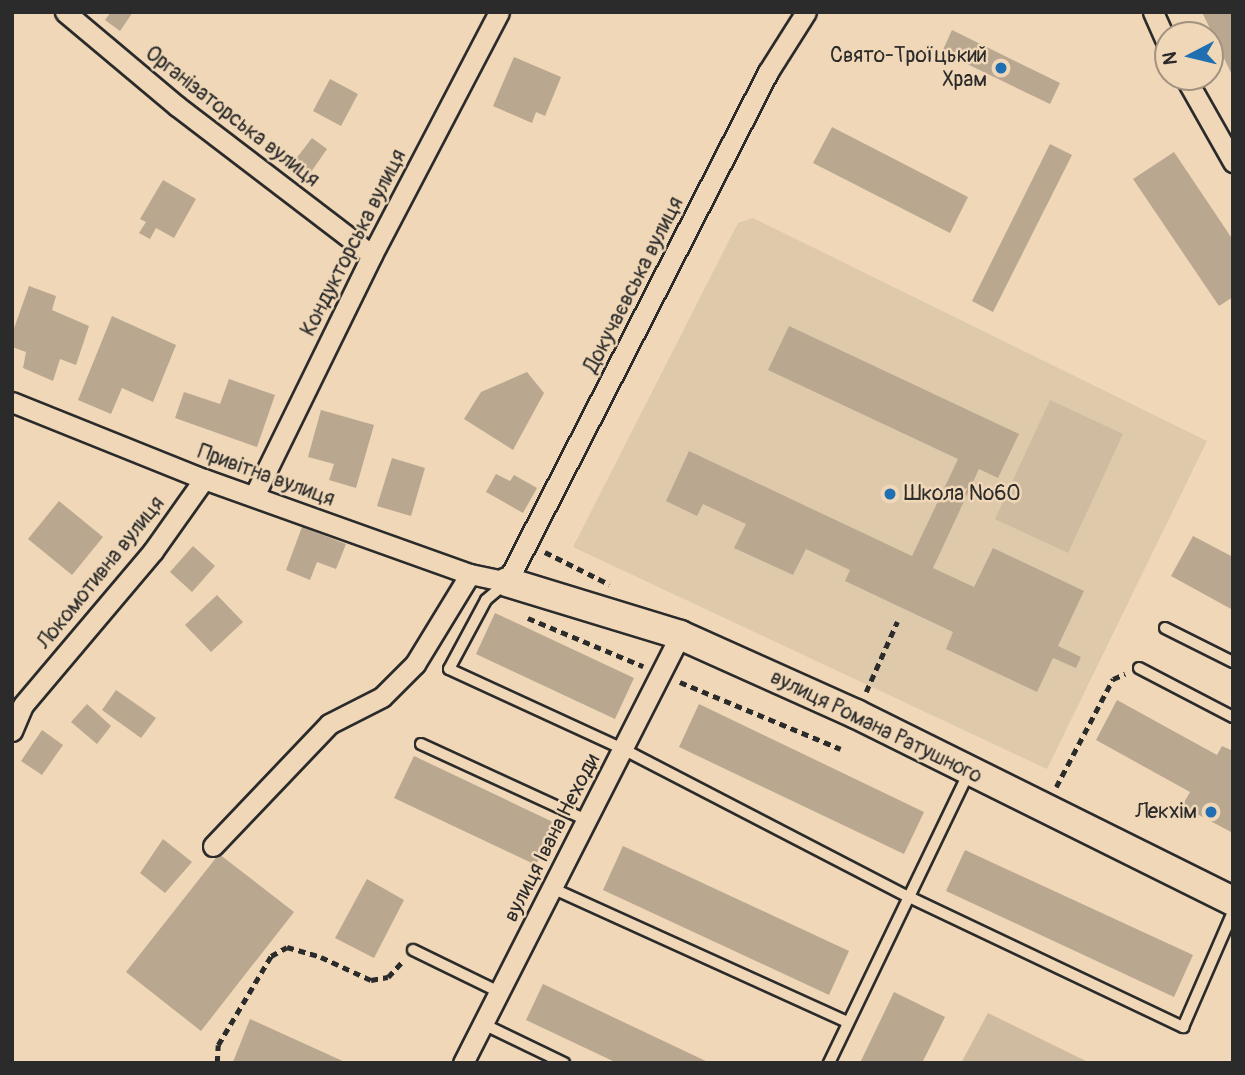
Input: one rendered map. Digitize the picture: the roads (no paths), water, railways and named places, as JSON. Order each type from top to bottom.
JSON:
[{"type":"street","name":"Організаторська вулиця","points":[[65,12],[177,106],[372,255]]},
{"type":"street","name":"Кондукторська вулиця","points":[[254,496],[372,255],[499,12]]},
{"type":"street","name":"Докучаєвська вулиця","points":[[507,582],[768,72],[806,12]]},
{"type":"street","points":[[1193,91],[1233,162]]},
{"type":"street","name":"Привітна вулиця","points":[[12,402],[204,479],[470,574],[507,582]]},
{"type":"street","name":"Локомотивна вулиця","points":[[12,731],[23,705],[153,551],[204,479]]},
{"type":"street","points":[[213,846],[330,724],[382,697],[415,664],[470,574]]},
{"type":"street","name":"вулиця Романа Ратушного","points":[[507,582],[680,635],[856,714],[1233,901]]},
{"type":"street","name":"вулиця Івана Неходи","points":[[463,1063],[680,635]]},
{"type":"lane","points":[[507,582],[486,600],[449,669],[623,749],[907,896],[1183,1027],[1233,912]]},
{"type":"lane","points":[[1166,628],[1233,662]]},
{"type":"lane","points":[[1139,668],[1233,717]]},
{"type":"lane","points":[[421,744],[586,820]]},
{"type":"lane","points":[[829,1063],[907,896],[969,772]]},
{"type":"lane","points":[[552,888],[848,1022]]},
{"type":"lane","points":[[413,950],[499,992]]},
{"type":"lane","points":[[483,1024],[564,1063]]},
{"type":"place","name":"Свято-Троїцький Храм","points":[[1001,68]]},
{"type":"place","name":"Школа №60","points":[[890,494]]},
{"type":"place","name":"Лекхім","points":[[1211,812]]}]
